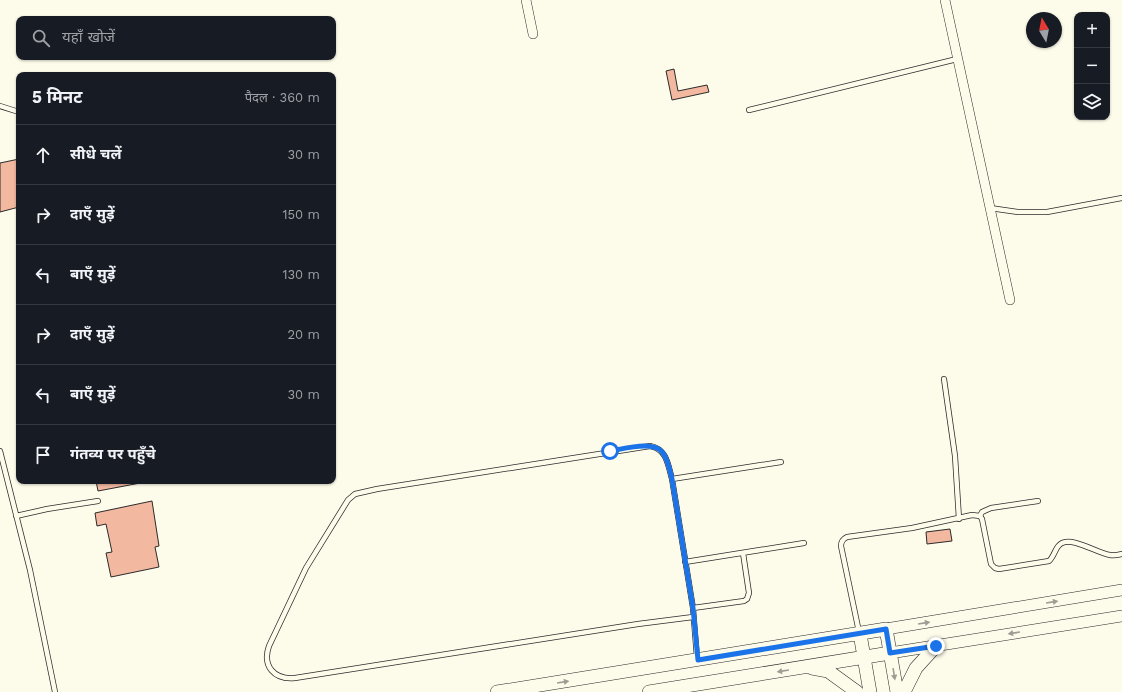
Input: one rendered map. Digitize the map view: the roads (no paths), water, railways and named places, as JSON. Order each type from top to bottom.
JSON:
[{"type":"main road","points":[[497,692],[538,689],[698,660],[886,629],[896,692]]},
{"type":"main road","points":[[860,634],[870,692]]},
{"type":"main road","points":[[904,692],[916,668],[936,646]]},
{"type":"main road","points":[[650,692],[890,653]]},
{"type":"main road","points":[[807,667],[828,671],[858,692]]},
{"type":"street","points":[[526,0],[533,34]]},
{"type":"street","points":[[944,0],[1010,300]]},
{"type":"street","points":[[886,629],[1121,592]]},
{"type":"street","points":[[890,653],[1122,616]]},
{"type":"lane","points":[[750,110],[957,60]]},
{"type":"lane","points":[[0,106],[16,111]]},
{"type":"lane","points":[[990,208],[1018,212],[1047,212],[1122,198]]},
{"type":"lane","points":[[944,379],[955,456],[960,519]]},
{"type":"lane","points":[[693,617],[638,624],[287,679],[278,676],[272,671],[266,656],[269,646],[303,574],[348,500],[355,494],[650,446],[658,447],[663,453],[667,459],[672,479],[693,608],[698,660]]},
{"type":"lane","points":[[0,451],[30,570],[55,692]]},
{"type":"lane","points":[[672,479],[781,462]]},
{"type":"lane","points":[[980,516],[982,512],[991,508],[1038,501]]},
{"type":"lane","points":[[16,516],[47,509],[98,502]]},
{"type":"lane","points":[[860,634],[841,546],[841,542],[844,539],[847,537],[912,528],[960,519],[972,515],[980,516]]},
{"type":"lane","points":[[980,516],[982,519],[991,564],[995,568],[999,569],[1050,561],[1053,558],[1058,546],[1067,542],[1109,555],[1122,554]]},
{"type":"lane","points":[[685,562],[804,543]]},
{"type":"lane","points":[[693,608],[744,601],[747,599],[749,593],[743,553]]}]
